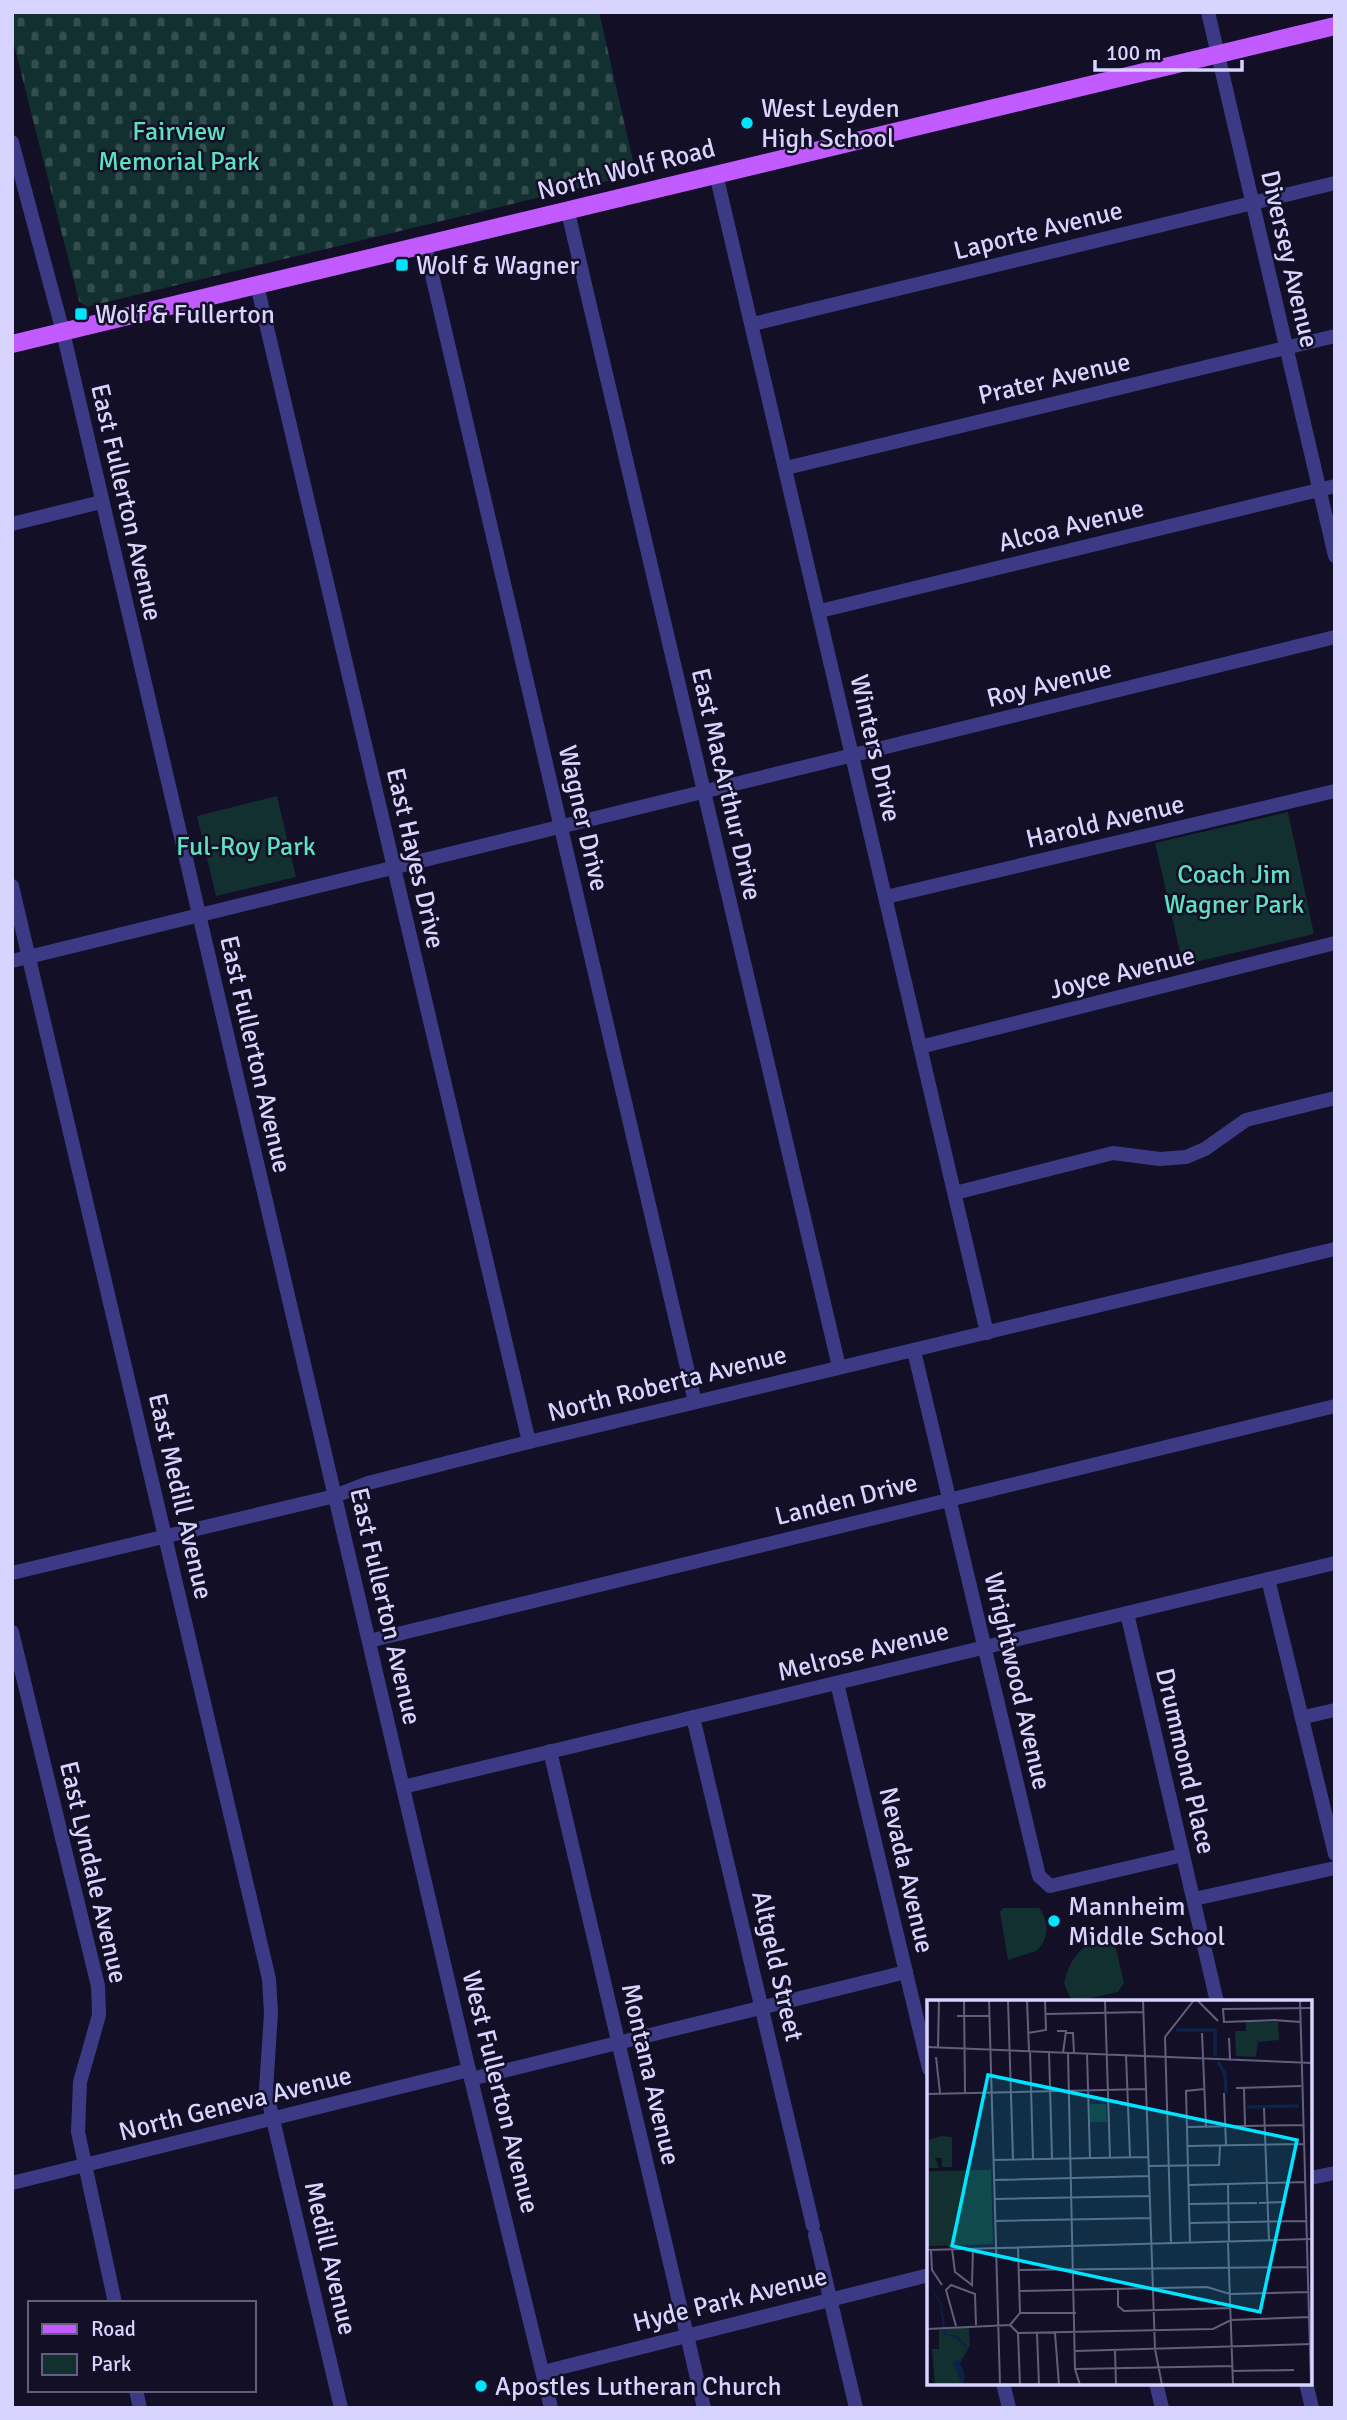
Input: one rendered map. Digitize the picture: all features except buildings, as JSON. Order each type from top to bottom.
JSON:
[{"type":"main road","name":"North Wolf Road","points":[[12,344],[1335,26]]},
{"type":"street","name":"Diversey Avenue","points":[[1208,12],[1335,556]]},
{"type":"street","points":[[12,142],[15,167],[63,332]]},
{"type":"street","name":"Winters Drive","points":[[716,174],[987,1333]]},
{"type":"street","name":"Laporte Avenue","points":[[753,324],[1335,183]]},
{"type":"street","name":"East MacArthur Drive","points":[[568,212],[839,1367]]},
{"type":"street","name":"Wagner Drive","points":[[425,245],[695,1402]]},
{"type":"street","name":"East Hayes Drive","points":[[257,285],[529,1442]]},
{"type":"street","name":"East Fullerton Avenue","points":[[63,332],[403,1787]]},
{"type":"street","name":"Prater Avenue","points":[[786,468],[1335,336]]},
{"type":"street","name":"Alcoa Avenue","points":[[820,611],[1335,486]]},
{"type":"street","points":[[12,524],[101,502]]},
{"type":"street","name":"Roy Avenue","points":[[12,961],[1335,637]]},
{"type":"street","name":"Harold Avenue","points":[[886,897],[1335,791]]},
{"type":"street","name":"East Medill Avenue","points":[[12,886],[269,1979],[271,2013],[265,2068],[273,2119]]},
{"type":"street","name":"Joyce Avenue","points":[[920,1047],[1335,943]]},
{"type":"street","points":[[955,1193],[1113,1153],[1160,1159],[1186,1157],[1205,1149],[1246,1120],[1335,1098]]},
{"type":"street","name":"North Roberta Avenue","points":[[12,1573],[335,1496],[368,1483],[529,1442],[1335,1249]]},
{"type":"street","name":"Wrightwood Avenue","points":[[914,1351],[1039,1876],[1050,1886],[1183,1855]]},
{"type":"street","name":"Landen Drive","points":[[369,1641],[1335,1406]]},
{"type":"street","name":"Melrose Avenue","points":[[403,1787],[1335,1563]]},
{"type":"street","points":[[1268,1579],[1304,1717],[1335,1854]]},
{"type":"street","name":"Drummond Place","points":[[1127,1613],[1217,2000]]},
{"type":"street","name":"East Lyndale Avenue","points":[[12,1632],[98,1986],[99,2015],[77,2104],[83,2166],[116,2301]]},
{"type":"street","name":"Nevada Avenue","points":[[837,1683],[927,2061]]},
{"type":"street","points":[[1304,1717],[1335,1710]]},
{"type":"street","name":"Altgeld Street","points":[[693,1717],[856,2408]]},
{"type":"street","name":"Montana Avenue","points":[[550,1751],[704,2408]]},
{"type":"street","name":"West Fullerton Avenue","points":[[403,1787],[551,2408]]},
{"type":"street","points":[[1194,1899],[1335,1868]]},
{"type":"street","name":"North Geneva Avenue","points":[[12,2183],[273,2119],[619,2042],[906,1972]]},
{"type":"street","name":"Medill Avenue","points":[[273,2119],[341,2408]]},
{"type":"street","points":[[1312,2179],[1335,2173]]},
{"type":"street","name":"Hyde Park Avenue","points":[[543,2372],[927,2276]]},
{"type":"street","points":[[1003,2385],[1009,2408]]},
{"type":"street","points":[[1156,2385],[1162,2408]]},
{"type":"street","points":[[1306,2385],[1312,2408]]},
{"type":"green space","name":"Fairview Memorial Park","points":[[12,12],[599,12],[636,174],[86,307],[79,301],[12,37]]},
{"type":"green space","name":"Ful-Roy Park","points":[[277,796],[296,877],[216,896],[197,816]]},
{"type":"green space","name":"Coach Jim Wagner Park","points":[[1288,812],[1314,934],[1183,965],[1155,843]]},
{"type":"green space","points":[[1003,1908],[1039,1908],[1043,1913],[1046,1936],[1036,1951],[1008,1960],[1000,1912]]},
{"type":"green space","points":[[1113,1936],[1124,1983],[1118,1992],[1071,2000],[1064,1983],[1070,1965],[1080,1951],[1103,1938]]},
{"type":"place","name":"West Leyden High School","points":[[747,123]]},
{"type":"place","name":"Wolf & Wagner","points":[[402,265]]},
{"type":"place","name":"Wolf & Fullerton","points":[[81,314]]},
{"type":"place","name":"Mannheim Middle School","points":[[1054,1921]]},
{"type":"place","name":"Apostles Lutheran Church","points":[[481,2386]]}]
